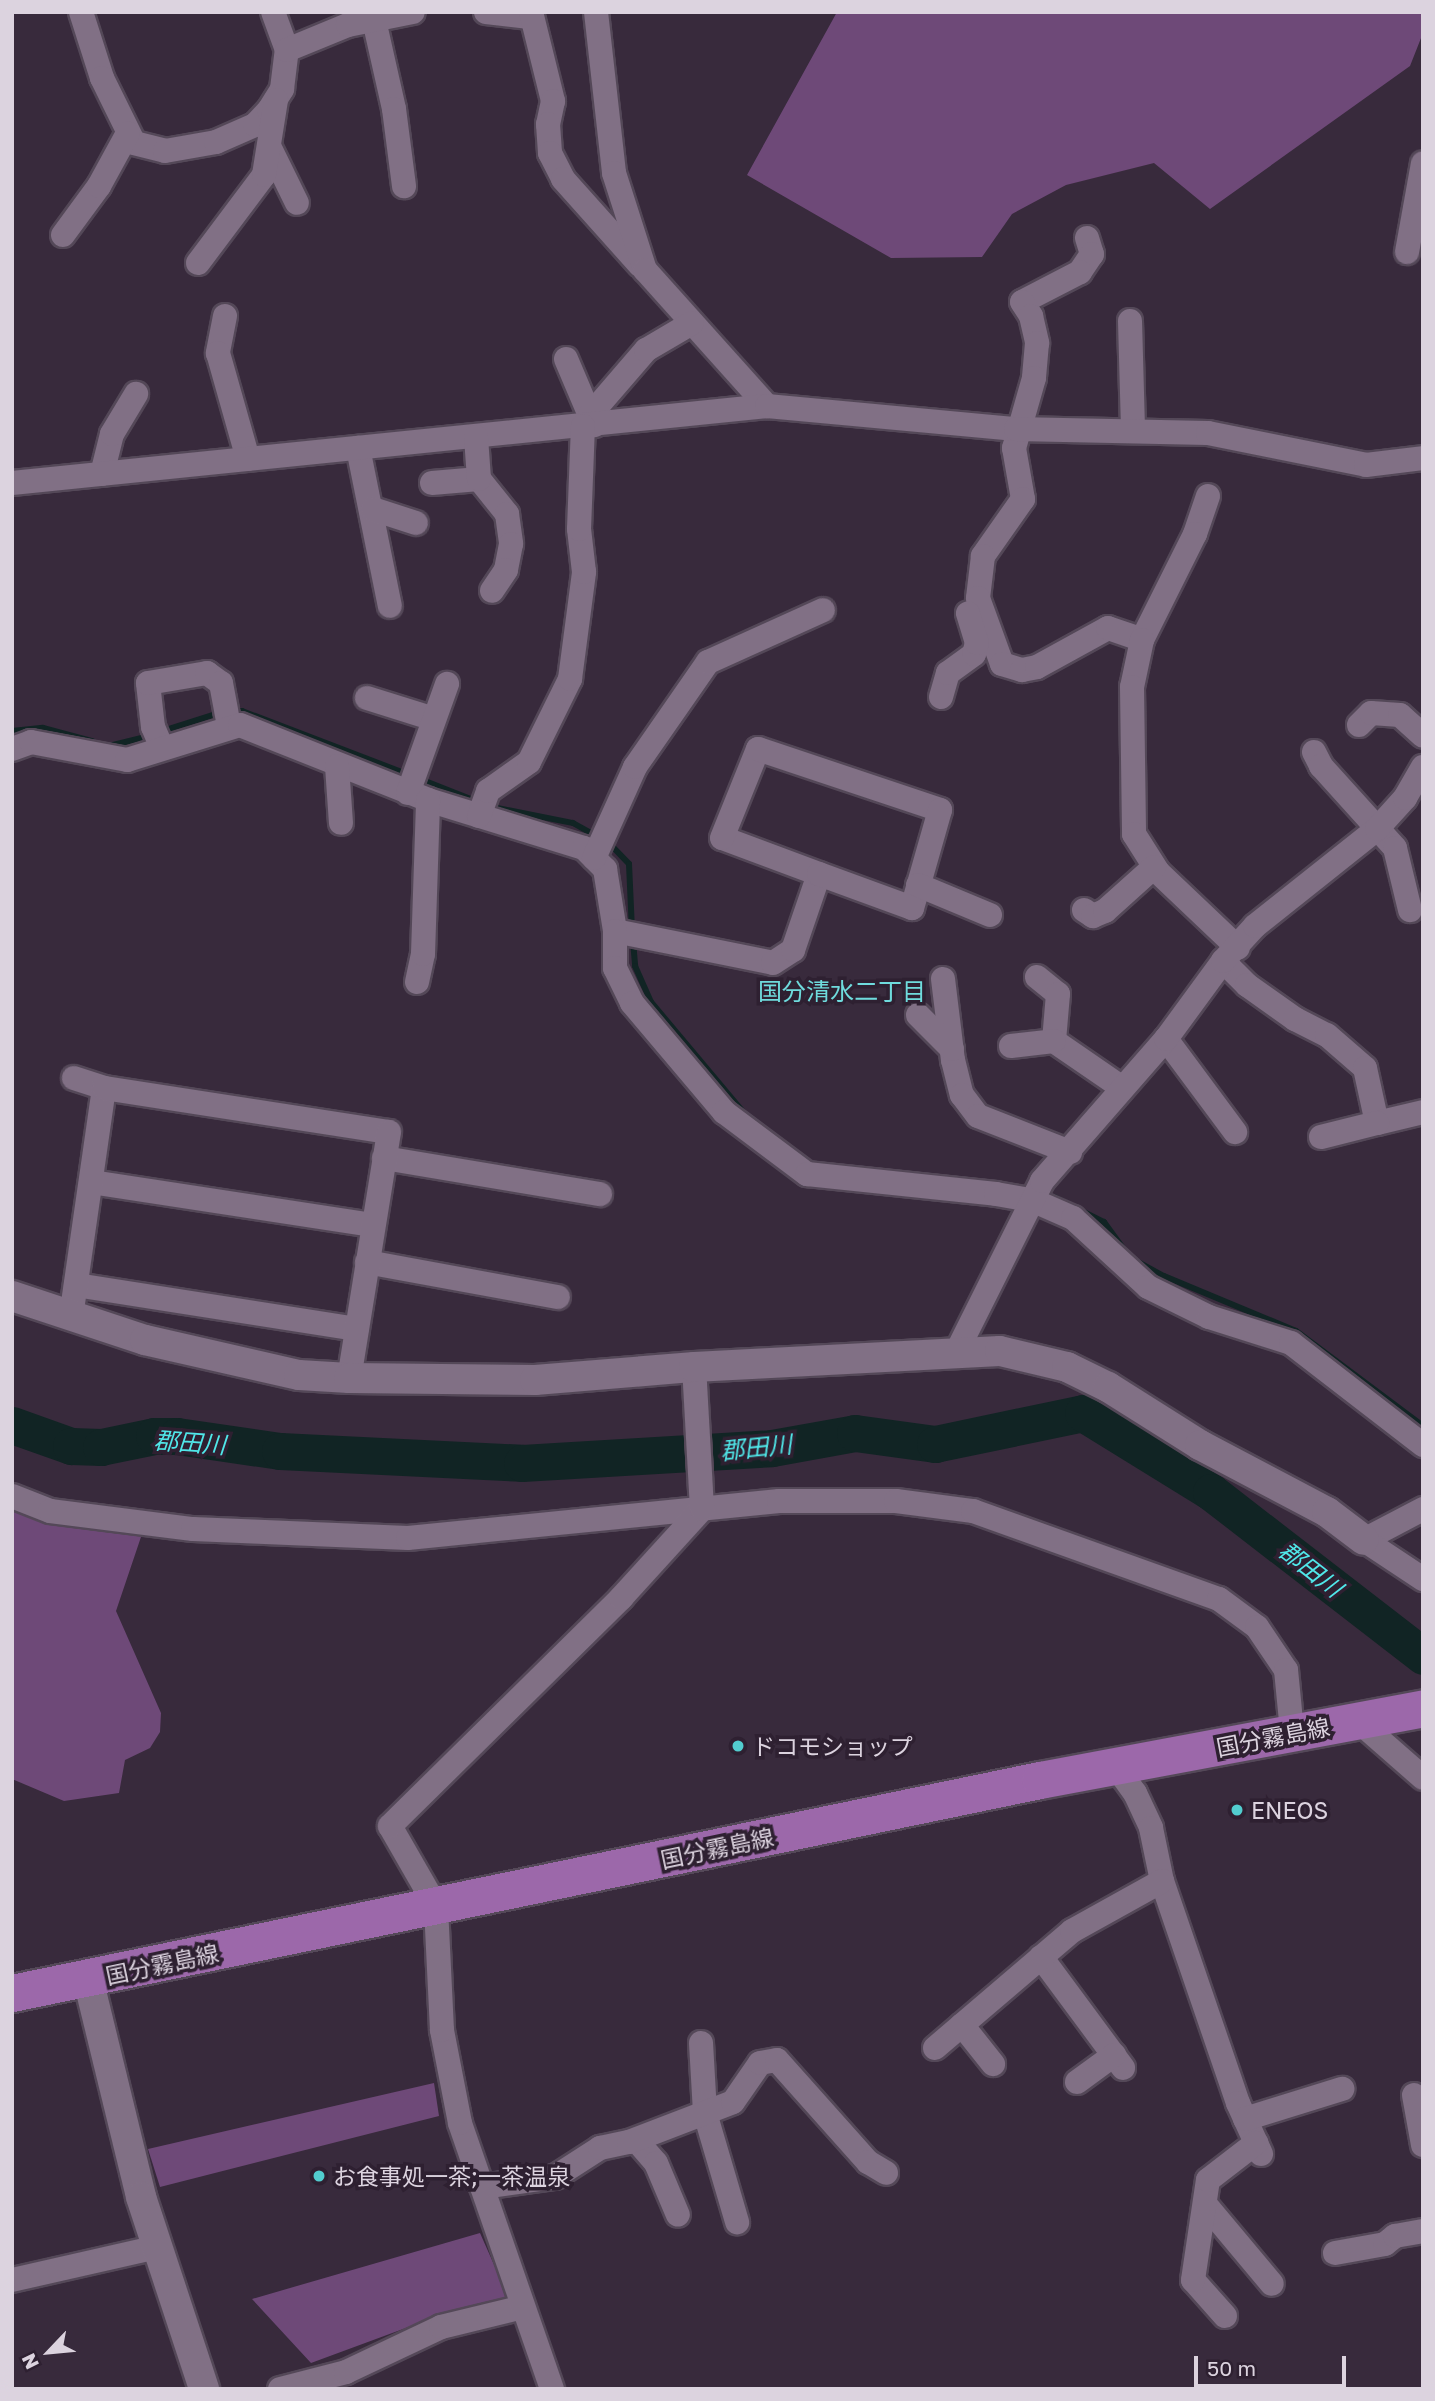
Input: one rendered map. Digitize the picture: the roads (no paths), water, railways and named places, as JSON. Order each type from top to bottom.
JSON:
[{"type":"main road","name":"国分霧島線","points":[[12,1993],[1292,1731],[1423,1708]]},
{"type":"street","points":[[81,12],[102,78],[134,143],[165,151],[216,142],[255,125],[275,100],[282,89],[287,50],[273,12]]},
{"type":"street","points":[[287,50],[345,18],[374,20],[413,12]]},
{"type":"street","points":[[486,12],[530,14],[548,68],[554,101],[548,124],[550,153],[563,179],[767,406]]},
{"type":"street","points":[[596,12],[614,173],[645,270]]},
{"type":"street","points":[[374,20],[394,108],[404,186]]},
{"type":"street","points":[[198,263],[264,175],[270,149],[275,100]]},
{"type":"street","points":[[63,235],[99,186],[128,133]]},
{"type":"street","points":[[270,149],[297,203]]},
{"type":"street","points":[[1407,252],[1423,163]]},
{"type":"street","points":[[941,697],[948,673],[974,654],[977,643],[966,608],[965,579],[1023,499],[1014,448],[1016,429],[1034,378],[1037,343],[1031,316],[1022,302],[1080,272],[1092,254],[1087,238]]},
{"type":"street","points":[[225,316],[209,350],[248,459]]},
{"type":"street","points":[[1130,321],[1133,430]]},
{"type":"street","points":[[589,422],[646,350],[692,323]]},
{"type":"street","points":[[479,815],[488,791],[529,762],[570,679],[584,572],[579,529],[589,422],[566,359]]},
{"type":"street","points":[[103,474],[112,434],[136,394]]},
{"type":"street","points":[[12,483],[476,437],[589,422],[767,406],[1016,429],[1208,433],[1366,465],[1423,458]]},
{"type":"street","points":[[476,437],[479,479],[507,514],[511,544],[506,570],[492,591]]},
{"type":"street","points":[[358,448],[373,509],[390,606]]},
{"type":"street","points":[[432,483],[479,479]]},
{"type":"street","points":[[1208,496],[1195,534],[1142,640],[1132,687],[1134,834],[1154,867],[1213,929],[1231,954],[1247,985],[1295,1019],[1326,1035],[1366,1068],[1377,1123]]},
{"type":"street","points":[[373,509],[416,523]]},
{"type":"street","points":[[983,556],[978,598],[1002,664],[1021,670],[1037,667],[1108,628],[1142,640]]},
{"type":"street","points":[[595,855],[635,767],[708,662],[823,610]]},
{"type":"street","points":[[158,740],[148,683],[207,673],[221,682],[229,726]]},
{"type":"street","points":[[417,982],[423,954],[415,794],[418,764],[447,684]]},
{"type":"street","points":[[367,698],[434,719]]},
{"type":"street","points":[[1359,725],[1371,713],[1400,715],[1423,736]]},
{"type":"street","points":[[12,749],[31,742],[127,760],[158,740],[240,725],[337,766],[415,794],[584,848],[595,855],[605,869],[627,934],[615,968],[632,1003],[724,1112],[807,1174],[1038,1191],[1073,1218],[1148,1287],[1209,1317],[1291,1343],[1423,1445]]},
{"type":"street","points":[[758,749],[940,810],[912,908],[819,874],[722,838],[758,749]]},
{"type":"street","points":[[1314,752],[1321,766],[1395,848],[1410,910]]},
{"type":"street","points":[[337,766],[341,823]]},
{"type":"street","points":[[957,1350],[1038,1191],[1121,1087],[1166,1039],[1255,926],[1377,829],[1414,804],[1423,767]]},
{"type":"street","points":[[1084,910],[1093,916],[1105,911],[1154,867]]},
{"type":"street","points":[[627,934],[772,963],[793,950],[819,874]]},
{"type":"street","points":[[918,885],[990,915]]},
{"type":"street","points":[[1037,977],[1058,994],[1054,1041]]},
{"type":"street","points":[[943,979],[952,1049],[962,1095],[978,1116],[1070,1152]]},
{"type":"street","points":[[918,1015],[952,1049]]},
{"type":"street","points":[[1166,1039],[1235,1132]]},
{"type":"street","points":[[1011,1046],[1054,1041],[1121,1087]]},
{"type":"street","points":[[74,1078],[104,1088],[389,1132],[349,1378]]},
{"type":"street","points":[[71,1317],[104,1088]]},
{"type":"street","points":[[1321,1137],[1423,1112]]},
{"type":"street","points":[[384,1158],[600,1194]]},
{"type":"street","points":[[91,1182],[373,1226]]},
{"type":"street","points":[[368,1262],[558,1297]]},
{"type":"street","points":[[76,1285],[356,1329]]},
{"type":"street","points":[[12,1296],[145,1340],[299,1375],[349,1378],[535,1380],[957,1350],[1000,1352],[1067,1367],[1327,1513],[1423,1578]]},
{"type":"street","points":[[552,2389],[460,2123],[442,2030],[436,1906],[390,1826],[621,1598],[702,1509],[694,1367]]},
{"type":"street","points":[[12,1496],[50,1511],[193,1530],[408,1538],[779,1501],[896,1501],[973,1511],[1219,1599],[1257,1627],[1286,1670],[1292,1731]]},
{"type":"street","points":[[1364,1540],[1423,1509]]},
{"type":"street","points":[[1358,1721],[1423,1779]]},
{"type":"street","points":[[1116,1767],[1151,1828],[1162,1881],[1245,2119],[1259,2148],[1208,2179],[1193,2280],[1225,2316]]},
{"type":"street","points":[[934,2048],[1072,1931],[1162,1881]]},
{"type":"street","points":[[1041,1957],[1119,2062],[1077,2082]]},
{"type":"street","points":[[88,1979],[157,2247],[205,2389]]},
{"type":"street","points":[[962,2025],[993,2064]]},
{"type":"street","points":[[701,2043],[705,2113],[737,2222]]},
{"type":"street","points":[[482,2187],[555,2177],[600,2148],[636,2140],[733,2102],[760,2063],[777,2060],[868,2162],[886,2173]]},
{"type":"street","points":[[1245,2119],[1342,2089]]},
{"type":"street","points":[[1414,2095],[1423,2145]]},
{"type":"street","points":[[636,2140],[656,2163],[678,2215]]},
{"type":"street","points":[[1205,2204],[1272,2284]]},
{"type":"street","points":[[1335,2253],[1385,2244],[1395,2236],[1423,2231]]},
{"type":"street","points":[[12,2280],[157,2247]]},
{"type":"street","points":[[280,2389],[346,2372],[441,2327],[523,2307]]},
{"type":"waterway","points":[[233,712],[242,711],[410,775]]},
{"type":"waterway","points":[[159,732],[222,712]]},
{"type":"waterway","points":[[12,731],[43,728],[92,741]]},
{"type":"waterway","points":[[109,746],[149,736]]},
{"type":"waterway","points":[[420,779],[478,802]]},
{"type":"waterway","points":[[492,807],[573,823],[598,837]]},
{"type":"waterway","points":[[608,842],[629,864],[632,930]]},
{"type":"waterway","points":[[633,941],[635,966],[651,1002],[744,1113]]},
{"type":"waterway","points":[[1054,1197],[1104,1222],[1124,1250]]},
{"type":"waterway","points":[[1131,1258],[1164,1276],[1296,1331],[1423,1426]]},
{"type":"waterway","name":"郡田川","points":[[12,1425],[71,1446],[101,1447],[154,1436],[177,1436],[280,1451],[522,1463],[772,1448],[855,1433],[935,1444],[1083,1413],[1211,1492],[1423,1656]]},
{"type":"place","name":"ドコモショップ","points":[[738,1746]]},
{"type":"place","name":"ENEOS","points":[[1237,1810]]},
{"type":"place","name":"お食事処一茶;一茶温泉","points":[[319,2176]]},
{"type":"district","name":"国分清水二丁目","points":[[842,991]]}]
